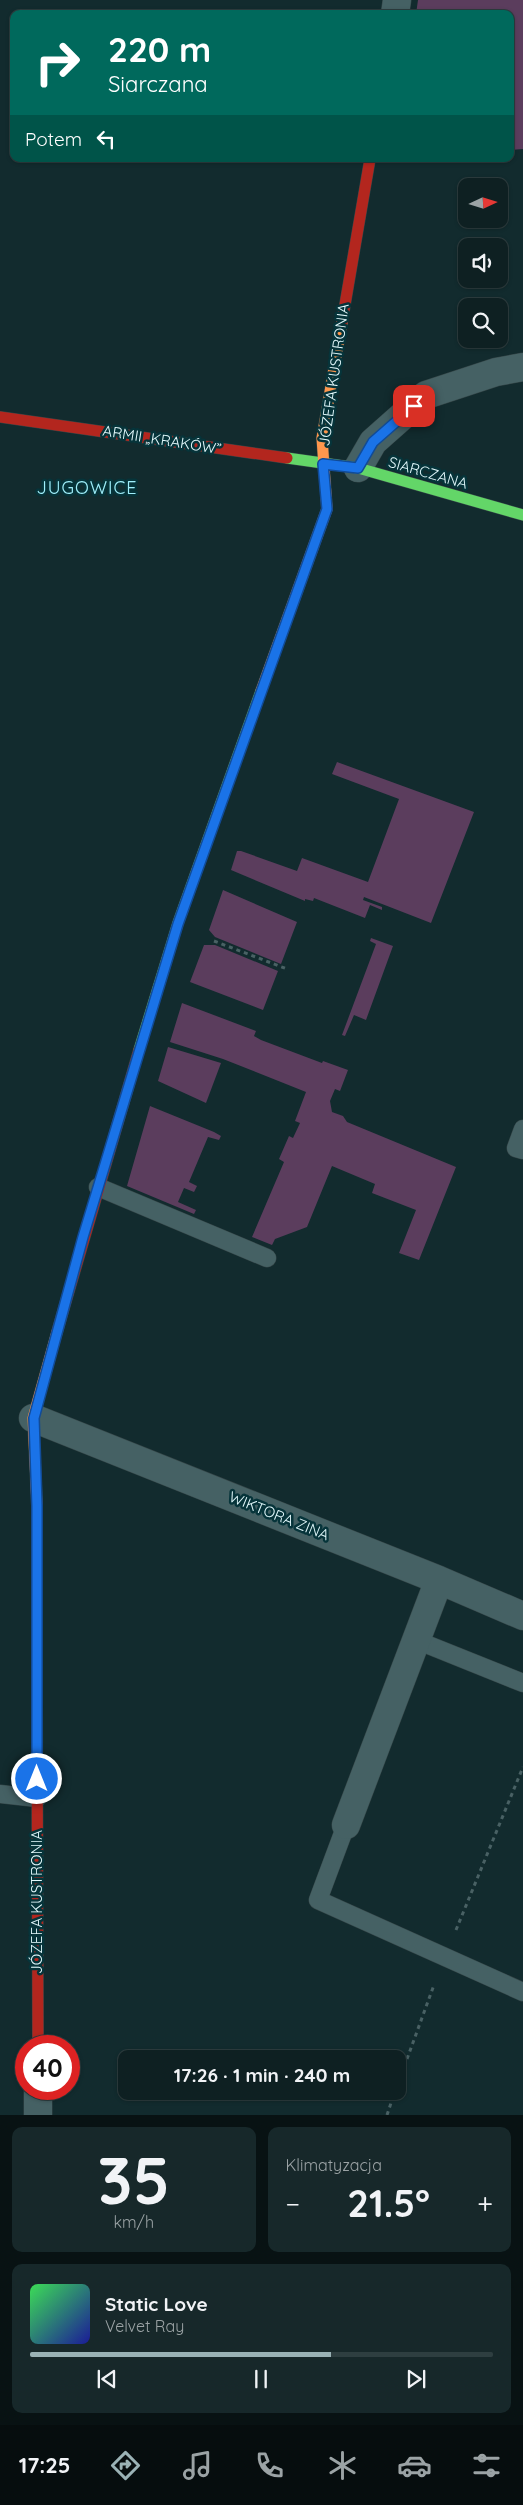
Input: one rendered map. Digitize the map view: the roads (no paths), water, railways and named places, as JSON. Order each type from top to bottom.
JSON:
[{"type":"street","name":"JÓZEFA KUSTRONIA","points":[[38,2035],[37,1506],[34,1418],[98,1187],[178,924],[327,509],[322,438],[369,162]]},
{"type":"street","points":[[358,468],[373,442],[426,395],[496,372],[523,367]]},
{"type":"street","name":"ARMII „KRAKÓW”","points":[[0,417],[323,464]]},
{"type":"street","name":"SIARCZANA","points":[[323,464],[358,468],[523,515]]},
{"type":"street","name":"WIKTORA ZINA","points":[[34,1418],[439,1580],[523,1616]]},
{"type":"street","points":[[346,1825],[439,1580]]},
{"type":"street","points":[[38,2100],[38,2115]]},
{"type":"lane","points":[[523,1129],[516,1148],[523,1150]]},
{"type":"lane","points":[[98,1187],[267,1258]]},
{"type":"lane","points":[[416,1640],[523,1683]]},
{"type":"lane","points":[[0,1794],[37,1798]]},
{"type":"lane","points":[[346,1825],[318,1900],[523,1992]]},
{"type":"district","name":"JUGOWICE","points":[[87,488]]}]
